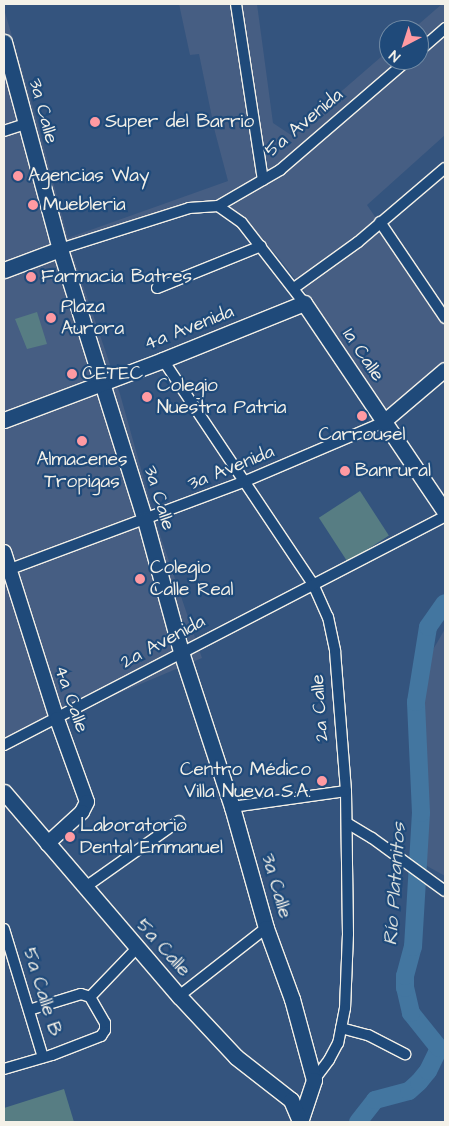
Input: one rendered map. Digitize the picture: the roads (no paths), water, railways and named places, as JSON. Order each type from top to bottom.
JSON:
[{"type":"main road","name":"3a Calle","points":[[4,42],[60,249],[145,520],[181,652],[232,807],[266,928],[292,999],[311,1086]]},
{"type":"main road","name":"5a Avenida","points":[[4,270],[60,249]]},
{"type":"main road","name":"4a Avenida","points":[[4,420],[163,360],[304,303]]},
{"type":"main road","name":"1a Calle","points":[[304,303],[445,512]]},
{"type":"main road","points":[[384,422],[445,370]]},
{"type":"main road","name":"4a Calle","points":[[4,552],[6,570],[87,802],[82,812],[47,844]]},
{"type":"main road","name":"5a Calle","points":[[4,792],[136,949],[179,996],[236,1057],[291,1100],[300,1121]]},
{"type":"main road","points":[[291,1100],[304,1097],[311,1086]]},
{"type":"main road","name":"2a Calle","points":[[300,1121],[311,1086]]},
{"type":"street","points":[[236,4],[263,180]]},
{"type":"street","points":[[429,42],[445,28]]},
{"type":"street","name":"5a Avenida","points":[[60,249],[189,208],[218,206],[280,170],[396,70]]},
{"type":"street","points":[[4,131],[26,124]]},
{"type":"street","points":[[294,288],[358,242],[445,168]]},
{"type":"street","name":"1a Calle","points":[[218,206],[242,223],[304,303]]},
{"type":"street","points":[[380,222],[445,318]]},
{"type":"street","points":[[157,288],[261,246]]},
{"type":"street","name":"2a Calle","points":[[163,360],[246,481],[313,584],[328,617],[336,652],[347,823],[348,934],[345,1008],[335,1052],[311,1086]]},
{"type":"street","name":"3a Avenida","points":[[6,570],[246,481],[384,422]]},
{"type":"street","name":"2a Avenida","points":[[4,745],[445,516]]},
{"type":"street","points":[[232,807],[346,791]]},
{"type":"street","points":[[84,888],[179,821]]},
{"type":"street","points":[[347,823],[395,854],[445,891]]},
{"type":"street","points":[[179,996],[266,928]]},
{"type":"street","name":"5a Calle B","points":[[4,929],[29,1010],[48,1056]]},
{"type":"street","points":[[90,997],[136,949]]},
{"type":"street","points":[[4,1069],[48,1056],[104,1033],[105,1023],[90,997],[81,994],[29,1010]]},
{"type":"street","points":[[341,1028],[368,1035],[406,1054]]},
{"type":"waterway","name":"Río Platanitos","points":[[358,1122],[375,1100],[409,1091],[419,1082],[428,1071],[439,1048],[411,1013],[405,988],[405,976],[413,947],[421,813],[416,702],[428,627],[445,603]]},
{"type":"place","name":"Super del Barrio","points":[[95,122]]},
{"type":"place","name":"Agencias Way","points":[[18,176]]},
{"type":"place","name":"Muebleria","points":[[33,205]]},
{"type":"place","name":"Farmacia Batres","points":[[31,277]]},
{"type":"place","name":"Plaza Aurora","points":[[51,318]]},
{"type":"place","name":"CETEC","points":[[72,374]]},
{"type":"place","name":"Colegio Nuestra Patria","points":[[147,397]]},
{"type":"place","name":"Carrousel","points":[[362,416]]},
{"type":"place","name":"Almacenes Tropigas","points":[[82,441]]},
{"type":"place","name":"Banrural","points":[[345,471]]},
{"type":"place","name":"Colegio Calle Real","points":[[140,579]]},
{"type":"place","name":"Centro Médico Villa Nueva S.A.","points":[[322,781]]},
{"type":"place","name":"Laboratorio Dental Emmanuel","points":[[70,837]]}]
